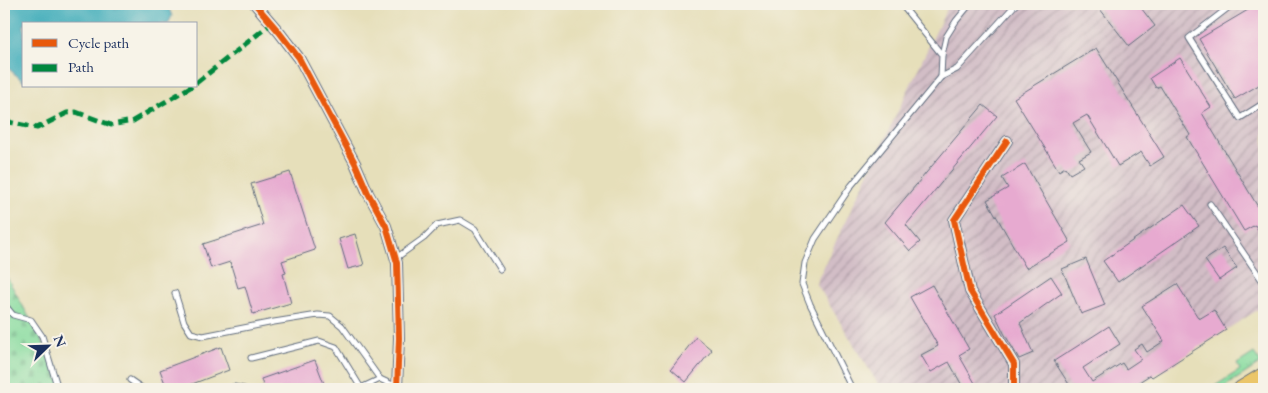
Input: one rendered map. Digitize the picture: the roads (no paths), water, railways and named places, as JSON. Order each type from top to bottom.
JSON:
[{"type":"main road","points":[[1241,389],[1264,375]]},
{"type":"street","points":[[255,4],[299,58],[386,226],[397,263],[399,338],[397,388]]},
{"type":"street","points":[[1007,141],[954,220],[970,291],[1014,364],[1014,389]]},
{"type":"lane","points":[[901,4],[942,55]]},
{"type":"lane","points":[[941,77],[942,55],[946,37],[970,4]]},
{"type":"lane","points":[[852,389],[802,284],[805,263],[815,239],[851,186],[941,77],[957,70],[1016,4]]},
{"type":"lane","points":[[1233,4],[1189,38],[1240,118],[1264,103]]},
{"type":"lane","points":[[1210,204],[1264,283]]},
{"type":"lane","points":[[396,259],[424,238],[437,225],[460,220],[475,229],[500,269]]},
{"type":"lane","points":[[175,293],[184,322],[191,332],[203,336],[318,315],[330,316],[342,326],[380,379],[397,388]]},
{"type":"lane","points":[[4,304],[13,315],[31,320],[42,336],[58,389]]},
{"type":"lane","points":[[251,358],[319,341],[336,348],[360,389],[380,379]]},
{"type":"lane","points":[[130,380],[143,389]]},
{"type":"lane","points":[[226,389],[234,387],[244,389]]},
{"type":"water","points":[[4,4],[112,4],[115,9],[122,4],[167,4],[172,16],[169,22],[22,22],[22,80],[9,69],[4,56]]}]
